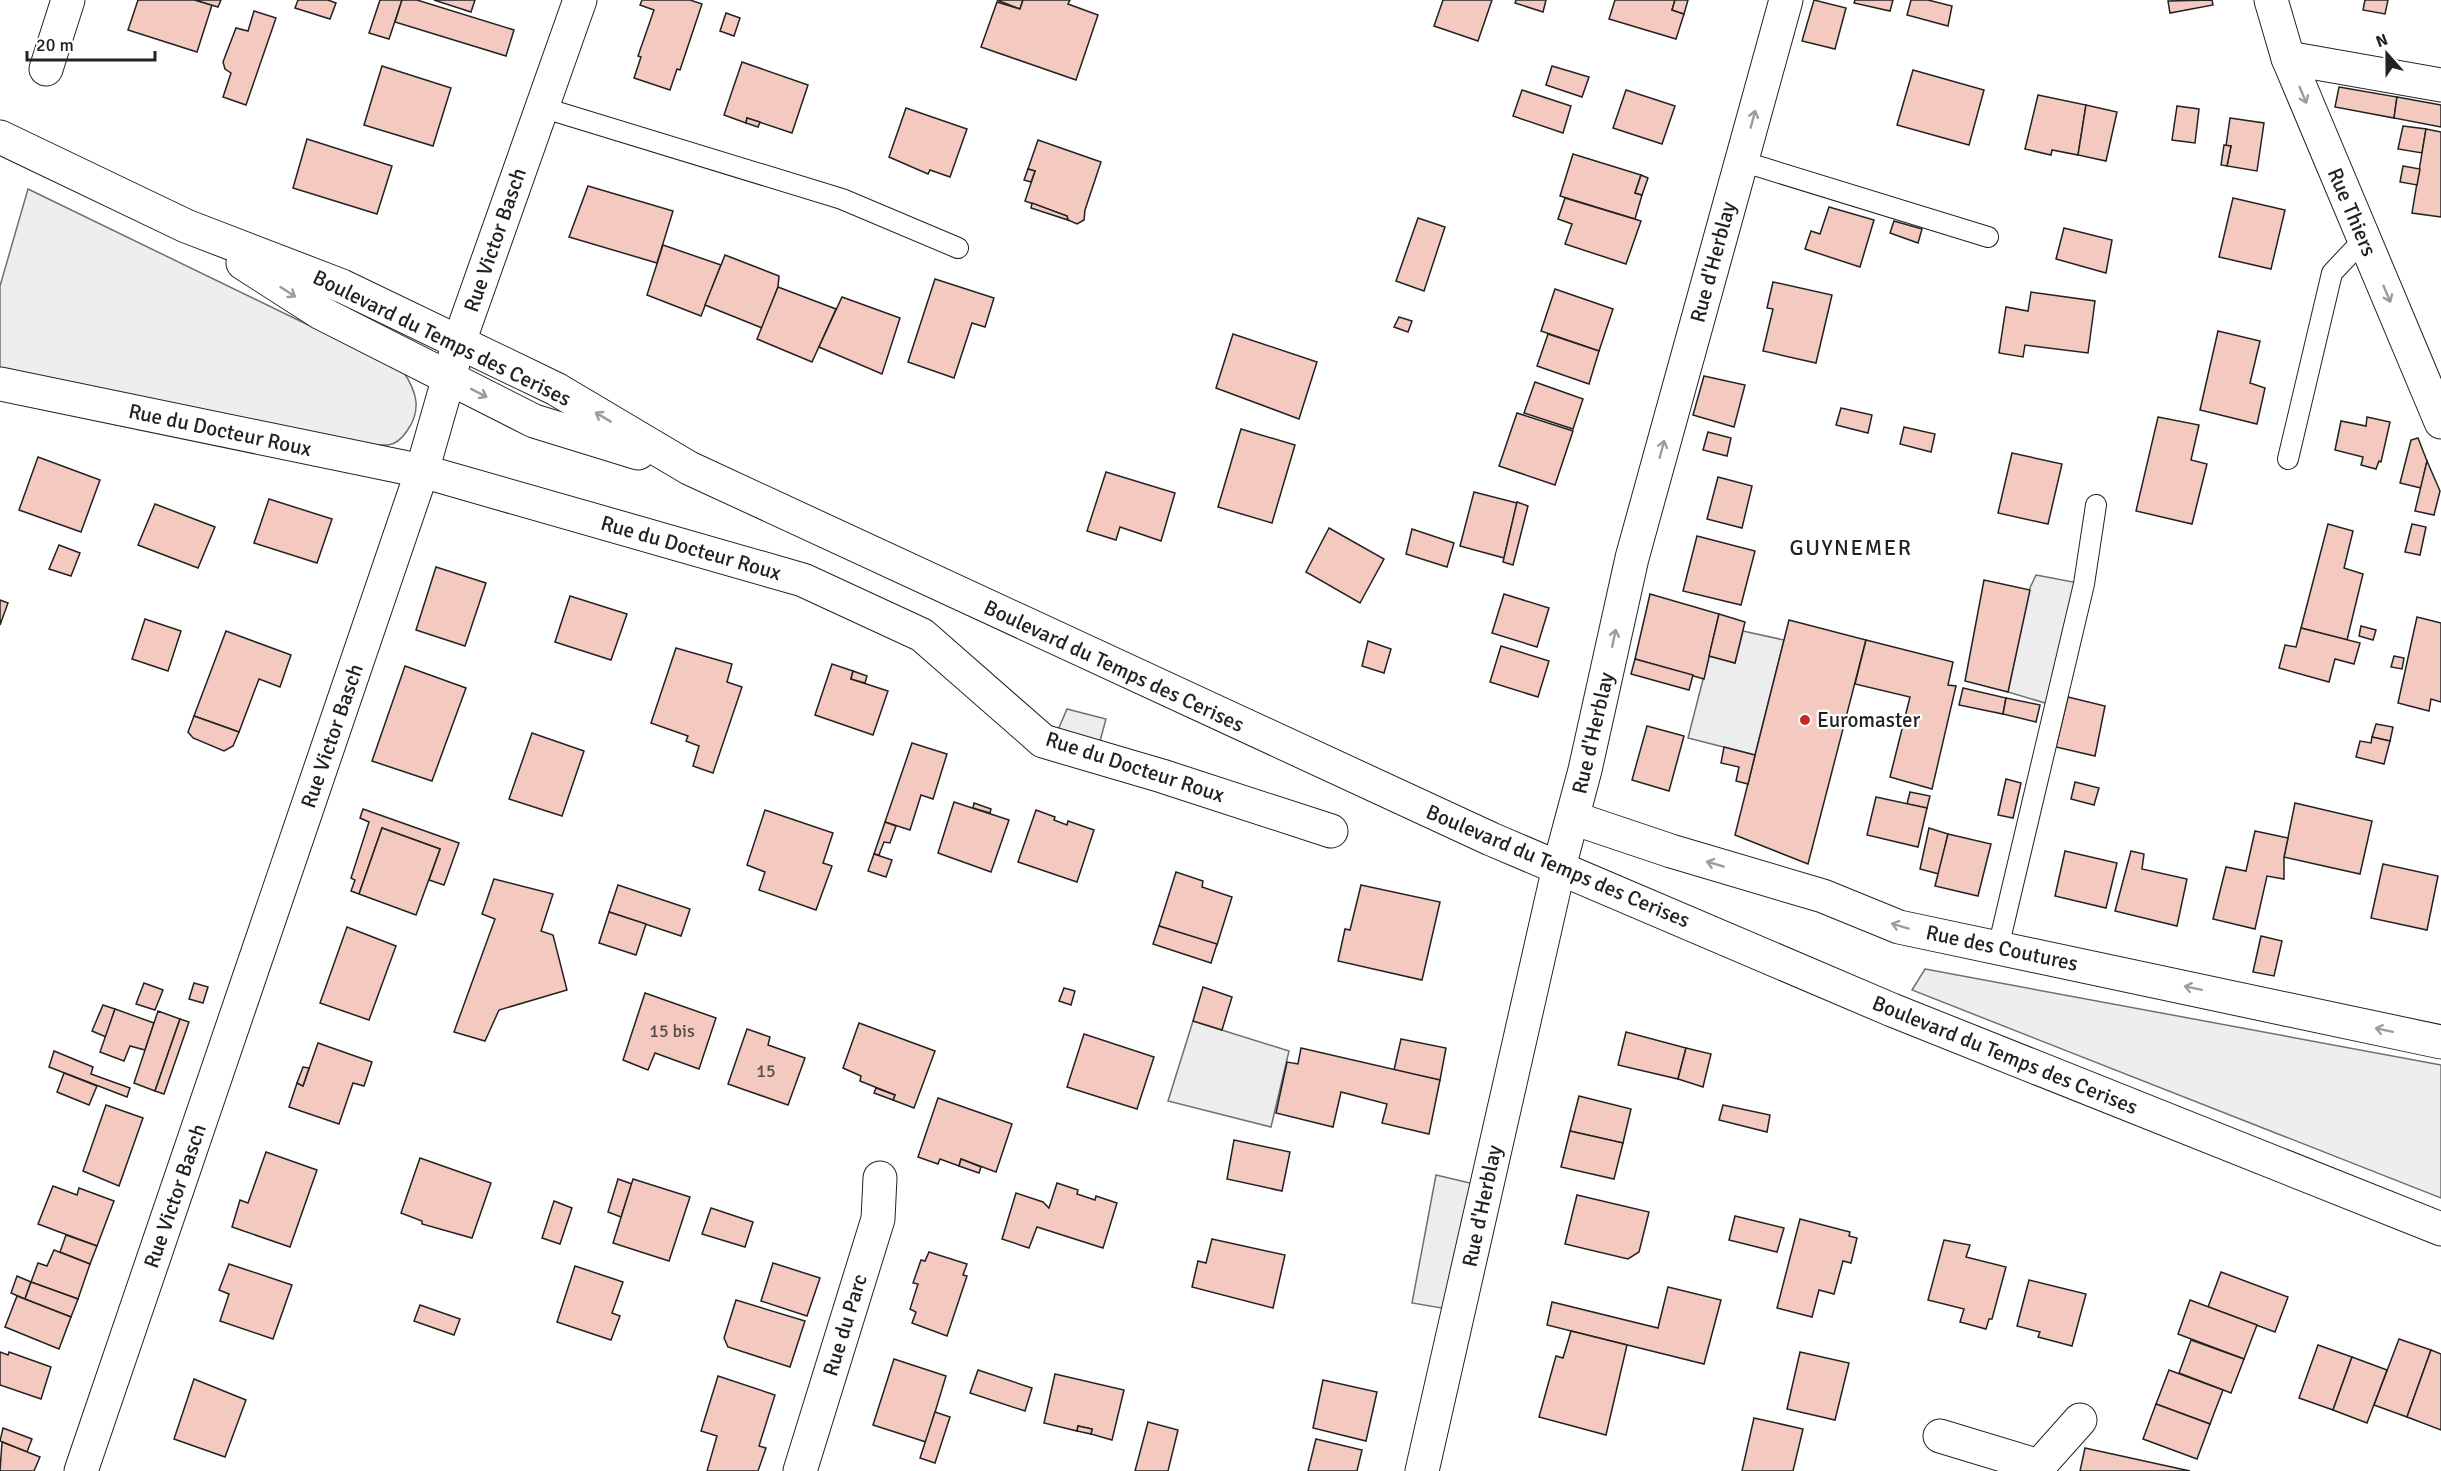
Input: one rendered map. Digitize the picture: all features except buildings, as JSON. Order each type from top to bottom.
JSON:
[{"type":"street","points":[[46,69],[68,0]]},
{"type":"street","name":"Rue Victor Basch","points":[[81,1471],[422,471],[459,342],[580,0]]},
{"type":"street","name":"Rue d'Herblay","points":[[1422,1471],[1559,867],[1573,818],[1632,558],[1786,0]]},
{"type":"street","name":"Rue Thiers","points":[[2271,0],[2288,58],[2441,422]]},
{"type":"street","points":[[2288,58],[2441,85]]},
{"type":"street","name":"Boulevard du Temps des Cerises","points":[[0,137],[186,226],[342,286],[556,389],[689,468],[1014,621],[1491,839],[1903,1014],[2441,1229]]},
{"type":"street","name":"Boulevard du Temps des Cerises","points":[[186,226],[321,313],[534,421],[689,468]]},
{"type":"street","name":"Rue du Docteur Roux","points":[[0,384],[422,471],[803,580],[922,635],[1043,741],[1162,776],[1331,831]]},
{"type":"street","name":"Rue des Coutures","points":[[1573,818],[1650,844],[1823,896],[1899,927],[2441,1042]]},
{"type":"street","name":"Rue du Parc","points":[[800,1471],[878,1220],[880,1178]]},
{"type":"street","points":[[1940,1436],[2038,1469],[2080,1420]]},
{"type":"lane","points":[[541,107],[842,199],[958,248]]},
{"type":"lane","points":[[1741,161],[1988,237]]},
{"type":"lane","points":[[2288,459],[2332,273],[2364,240]]},
{"type":"lane","points":[[1998,948],[2084,584],[2096,505]]},
{"type":"shaded area","points":[[28,189],[403,371],[412,386],[416,401],[412,423],[399,440],[391,444],[367,444],[0,369],[0,286]]},
{"type":"shaded area","points":[[2036,575],[2084,584],[2055,706],[2008,692],[2029,590]]},
{"type":"shaded area","points":[[1743,631],[1784,640],[1755,755],[1688,738],[1709,656],[1735,663]]},
{"type":"shaded area","points":[[1067,709],[1106,719],[1096,756],[1052,744]]},
{"type":"shaded area","points":[[1925,969],[2441,1065],[2441,1198],[1912,990]]},
{"type":"shaded area","points":[[1193,1021],[1289,1051],[1271,1127],[1168,1101]]},
{"type":"shaded area","points":[[1436,1175],[1487,1187],[1459,1311],[1412,1303]]},
{"type":"place","name":"Euromaster","points":[[1805,720]]},
{"type":"district","name":"GUYNEMER","points":[[1851,547]]}]
